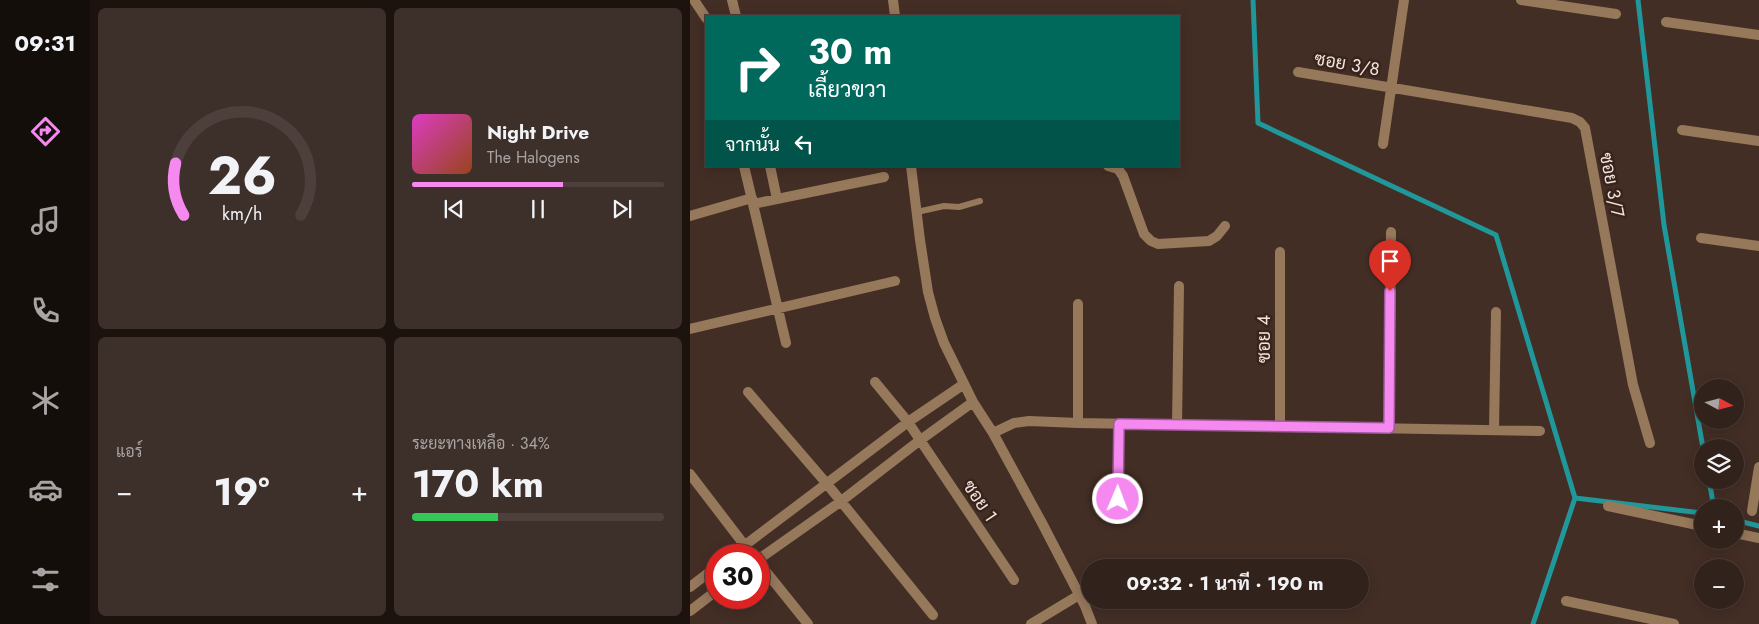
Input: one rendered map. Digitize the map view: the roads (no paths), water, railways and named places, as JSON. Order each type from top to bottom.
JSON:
[{"type":"street","points":[[692,0],[705,17]]},
{"type":"street","points":[[732,0],[736,15]]},
{"type":"street","points":[[893,0],[895,15]]},
{"type":"street","points":[[1383,144],[1404,0]]},
{"type":"street","points":[[1521,0],[1616,14]]},
{"type":"street","points":[[1666,22],[1759,34]]},
{"type":"street","name":"ซอย 3/8","points":[[1298,72],[1391,88]]},
{"type":"street","name":"ซอย 3/7","points":[[1391,88],[1572,118],[1580,122],[1585,128],[1633,385],[1650,443]]},
{"type":"street","points":[[1682,130],[1759,141]]},
{"type":"street","points":[[744,167],[786,344]]},
{"type":"street","points":[[770,167],[777,200]]},
{"type":"street","points":[[911,167],[928,292],[944,343],[973,402],[993,433],[1079,595],[1092,624]]},
{"type":"street","points":[[1111,167],[1118,169],[1123,176],[1140,226],[1144,234],[1151,241],[1158,244],[1209,241],[1217,236],[1225,226]]},
{"type":"street","points":[[690,216],[752,201],[777,200],[884,177]]},
{"type":"street","points":[[1389,428],[1391,232]]},
{"type":"street","points":[[1701,238],[1759,246]]},
{"type":"street","name":"ซอย 4","points":[[1280,252],[1280,426]]},
{"type":"street","points":[[690,329],[895,281]]},
{"type":"street","points":[[1177,425],[1179,286]]},
{"type":"street","points":[[1078,304],[1078,423]]},
{"type":"street","points":[[1494,430],[1496,312]]},
{"type":"street","name":"ซอย 1","points":[[875,382],[908,422],[1014,580]]},
{"type":"street","points":[[747,544],[908,422],[964,384]]},
{"type":"street","points":[[748,392],[827,484],[933,615]]},
{"type":"street","points":[[770,553],[840,502],[919,440],[973,402]]},
{"type":"street","points":[[993,433],[1014,423],[1028,421],[1540,431]]},
{"type":"street","points":[[1118,499],[1119,424]]},
{"type":"street","points":[[1752,511],[1759,467]]},
{"type":"street","points":[[690,474],[742,544]]},
{"type":"street","points":[[1608,506],[1694,524]]},
{"type":"street","points":[[1744,535],[1759,538]]},
{"type":"street","points":[[690,587],[705,575]]},
{"type":"street","points":[[770,575],[808,624]]},
{"type":"street","points":[[1031,624],[1079,595]]},
{"type":"street","points":[[690,611],[705,599]]},
{"type":"street","points":[[1566,601],[1674,624]]},
{"type":"lane","points":[[917,212],[944,206],[959,207],[980,201]]},
{"type":"waterway","points":[[1253,0],[1258,123],[1496,235],[1575,498],[1533,624]]},
{"type":"waterway","points":[[1638,0],[1664,225],[1701,439]]},
{"type":"waterway","points":[[1711,489],[1712,499]]},
{"type":"waterway","points":[[1575,498],[1694,512]]},
{"type":"waterway","points":[[1744,522],[1759,526]]}]
